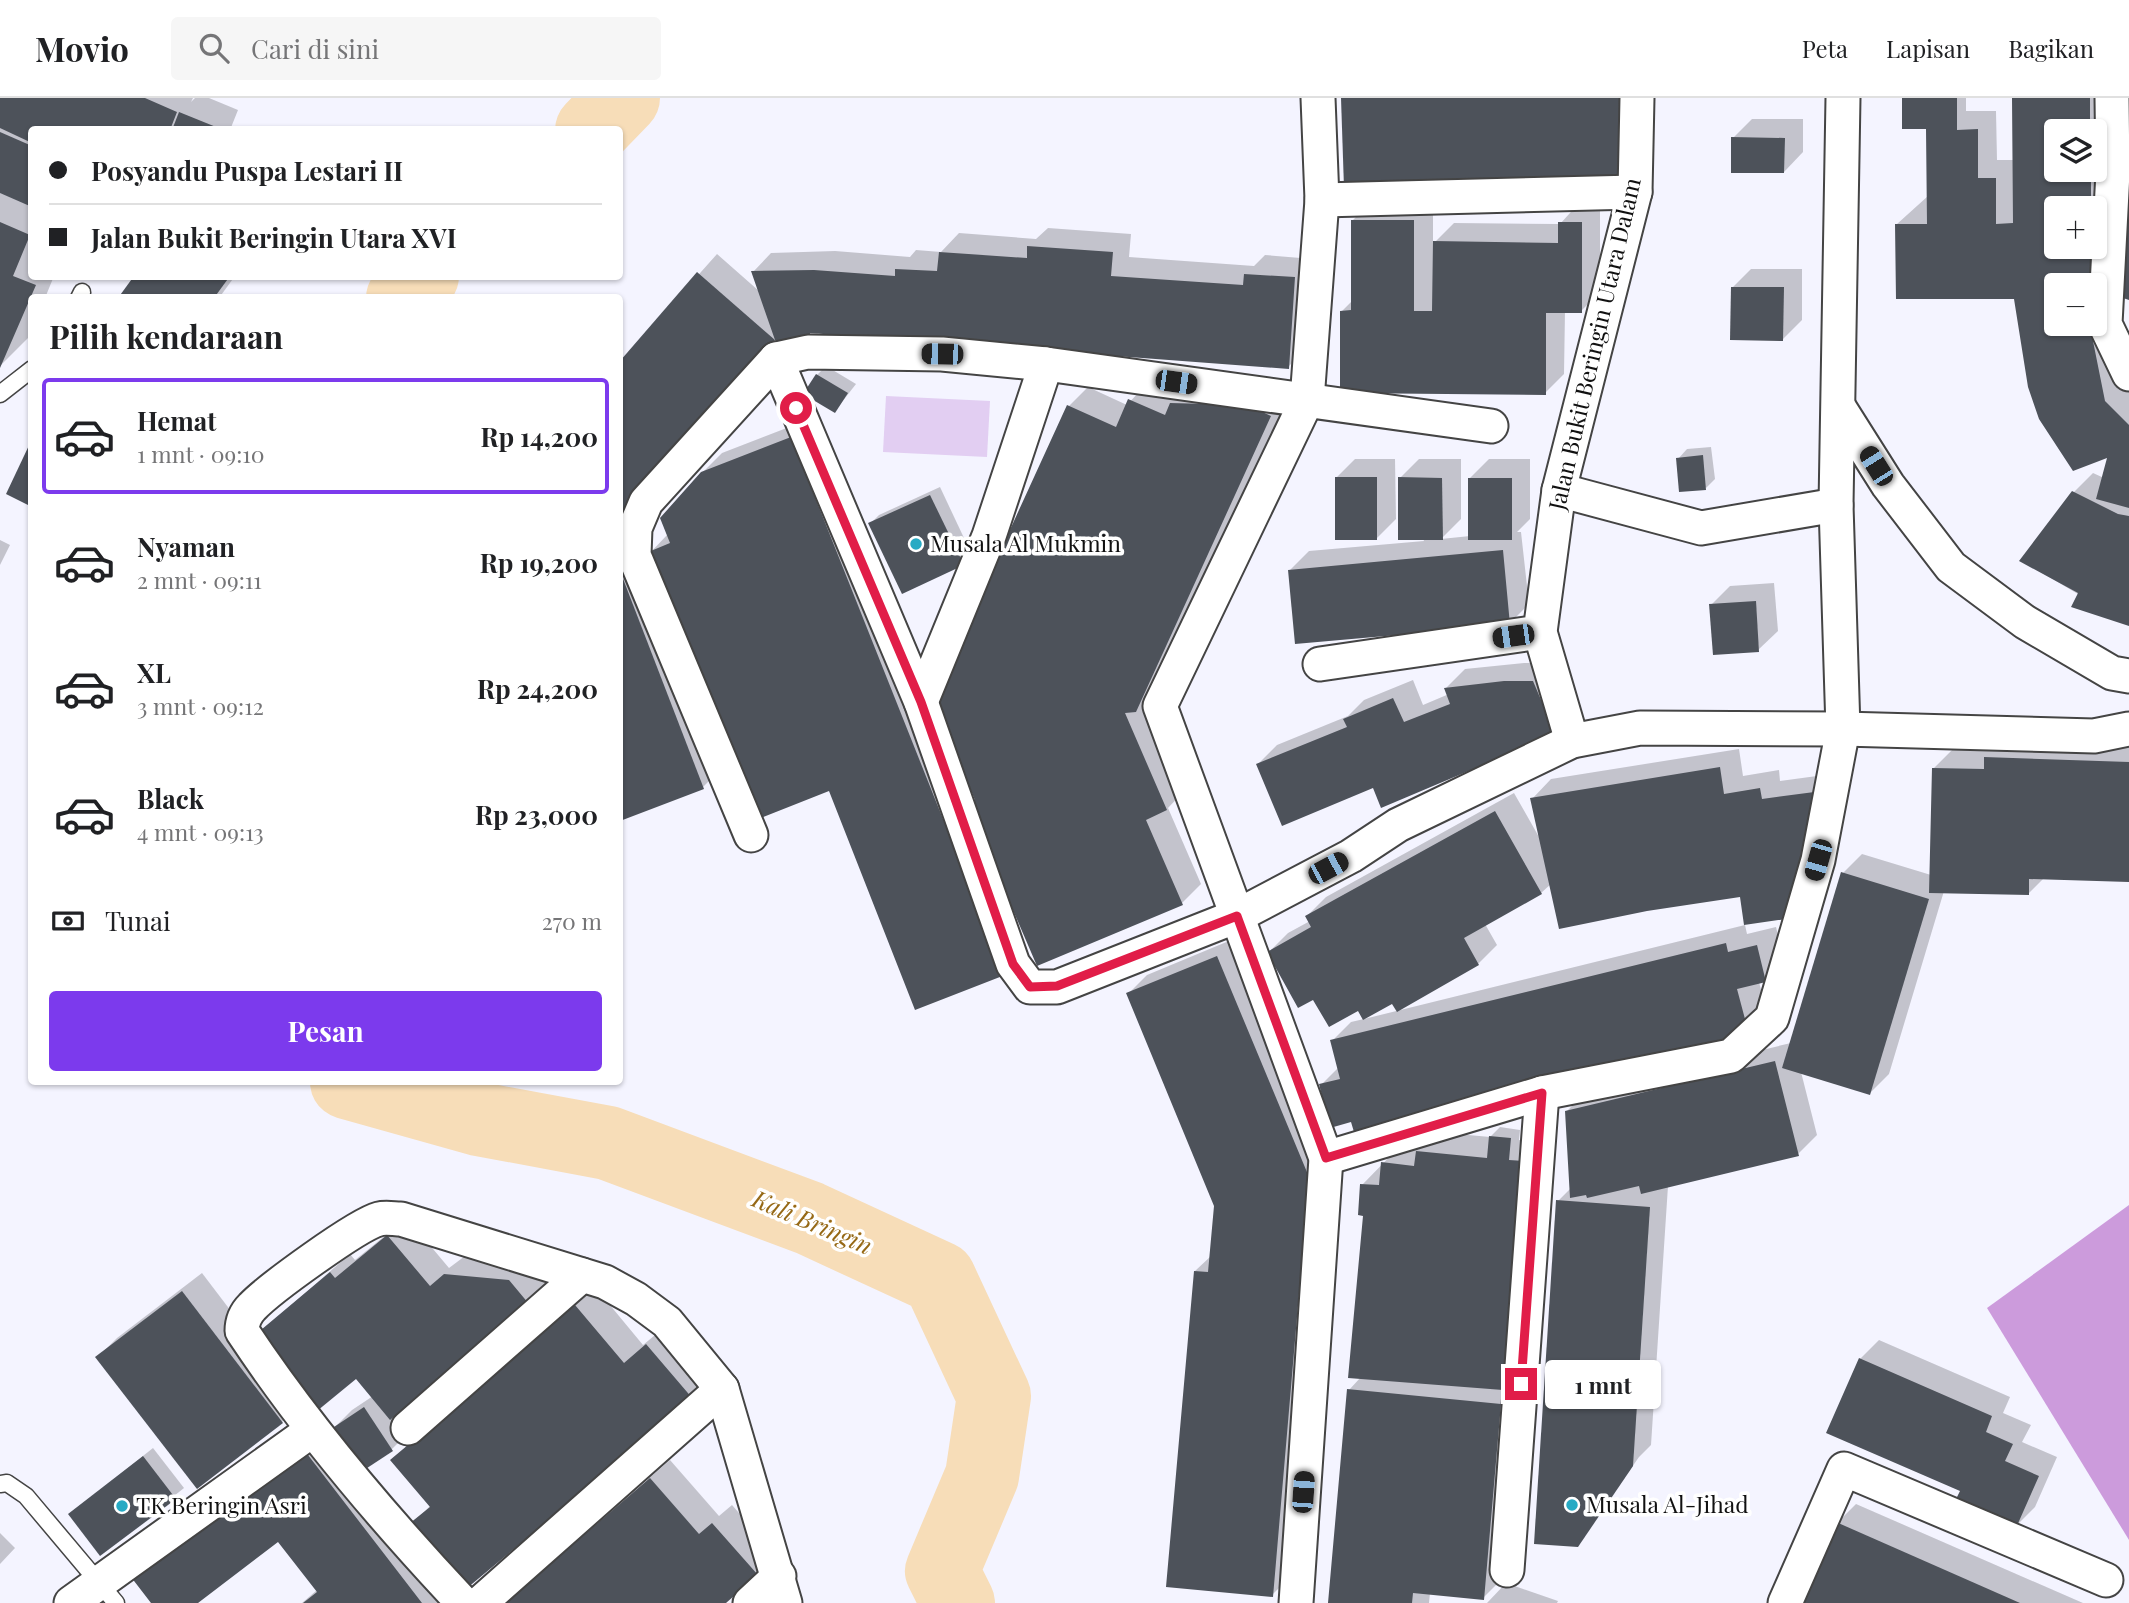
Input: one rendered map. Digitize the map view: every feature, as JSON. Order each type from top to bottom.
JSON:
[{"type":"street","points":[[1296,1603],[1326,1158],[1160,706],[1307,400],[1322,200],[1318,98]]},
{"type":"street","name":"Jalan Bukit Beringin Utara Dalam","points":[[1540,632],[1559,490],[1635,192],[1637,98]]},
{"type":"street","points":[[1326,1158],[1542,1093],[1731,1056],[1772,1018],[1818,860],[1843,729],[1836,505],[1840,409],[1843,98]]},
{"type":"street","points":[[2112,98],[2121,174],[2105,324],[2129,374]]},
{"type":"street","points":[[1322,200],[1635,192]]},
{"type":"street","points":[[751,835],[634,555],[635,528],[646,502],[776,359],[808,352],[942,354],[1046,364],[1491,426]]},
{"type":"street","points":[[776,359],[921,702],[1013,964],[1030,987],[1057,986],[1237,916],[1351,856],[1398,825],[1572,741],[1640,729],[1843,729],[2095,736],[2129,729]]},
{"type":"street","points":[[921,702],[989,536],[1046,364]]},
{"type":"street","points":[[1840,409],[1888,485],[1951,568],[2025,622],[2112,673],[2129,676]]},
{"type":"street","points":[[1559,490],[1700,528],[1836,505]]},
{"type":"street","points":[[1320,664],[1540,632],[1572,741]]},
{"type":"street","points":[[1507,1570],[1542,1093]]},
{"type":"street","points":[[463,1603],[411,1548],[311,1431],[242,1331],[242,1323],[253,1305],[299,1269],[367,1224],[381,1218],[401,1219],[606,1282],[636,1299],[667,1322],[722,1389],[782,1589],[750,1603]]},
{"type":"street","points":[[408,1428],[582,1275]]},
{"type":"street","points":[[480,1603],[722,1389]]},
{"type":"street","points":[[71,1603],[108,1593],[311,1431]]},
{"type":"street","points":[[1784,1603],[1844,1468],[2106,1580]]},
{"type":"lane","points":[[0,394],[3,395],[28,373]]},
{"type":"lane","points":[[0,1483],[7,1483],[26,1496],[108,1593]]},
{"type":"shaded area","points":[[886,396],[990,401],[987,457],[883,452]]},
{"type":"shaded area","points":[[2129,1205],[2129,1540],[1987,1308]]},
{"type":"building","points":[[0,98],[145,98],[177,112],[172,126],[28,126],[28,141],[0,128]]},
{"type":"building","points":[[1341,98],[1619,98],[1622,182],[1344,188]]},
{"type":"building","points":[[1902,98],[1957,98],[1957,130],[1978,129],[1978,178],[1996,178],[1996,224],[2013,223],[2012,98],[2090,98],[2090,119],[2044,119],[2044,182],[2091,182],[2091,196],[2044,196],[2044,259],[2091,259],[2092,273],[2044,273],[2044,336],[2093,336],[2105,401],[2129,425],[2129,508],[2096,499],[2107,458],[2073,471],[2039,419],[2028,387],[2014,299],[1896,299],[1895,224],[1927,224],[1926,129],[1902,129]]},
{"type":"building","points":[[179,112],[214,126],[174,126]]},
{"type":"building","points":[[0,132],[28,144],[28,205],[0,193]]},
{"type":"building","points":[[1731,137],[1785,138],[1784,173],[1731,173]]},
{"type":"building","points":[[2129,206],[2129,300],[2120,297],[2118,238]]},
{"type":"building","points":[[1351,220],[1414,220],[1414,311],[1432,311],[1433,241],[1558,243],[1558,222],[1582,222],[1582,313],[1546,313],[1546,395],[1340,393],[1340,311],[1351,310]]},
{"type":"building","points":[[0,222],[28,234],[13,276],[36,285],[32,294],[28,294],[28,303],[0,368]]},
{"type":"building","points":[[1027,246],[1113,252],[1111,276],[1243,285],[1244,274],[1295,277],[1289,369],[810,333],[809,345],[775,340],[751,271],[814,270],[895,276],[895,269],[937,271],[939,252],[1027,258]]},
{"type":"building","points":[[697,272],[775,340],[623,510],[623,358]]},
{"type":"building","points":[[131,280],[227,280],[217,294],[121,294]]},
{"type":"building","points":[[1731,287],[1784,287],[1783,341],[1730,340]]},
{"type":"building","points":[[816,374],[848,393],[835,413],[803,394]]},
{"type":"building","points":[[1128,399],[1165,415],[1170,403],[1247,405],[1271,416],[1136,712],[1125,713],[1167,810],[1146,820],[1183,905],[1037,966],[967,803],[975,800],[936,708],[992,569],[1067,405],[1116,427]]},
{"type":"building","points":[[791,437],[1005,975],[915,1010],[829,791],[753,821],[646,553],[670,543],[660,518],[701,472]]},
{"type":"building","points":[[28,447],[28,505],[6,494]]},
{"type":"building","points":[[1703,455],[1706,490],[1679,492],[1676,458]]},
{"type":"building","points":[[1335,477],[1377,477],[1377,540],[1335,540]]},
{"type":"building","points":[[1398,477],[1442,478],[1443,540],[1398,540]]},
{"type":"building","points":[[1468,478],[1512,478],[1512,540],[1468,540]]},
{"type":"building","points":[[2072,491],[2118,514],[2129,516],[2129,626],[2071,607],[2078,593],[2019,561]]},
{"type":"building","name":"Musala Al Mukmin","points":[[930,495],[964,565],[902,594],[868,523]]},
{"type":"building","points":[[1503,550],[1510,625],[1295,644],[1288,570]]},
{"type":"building","points":[[623,579],[704,789],[623,820]]},
{"type":"building","points":[[1756,601],[1759,652],[1713,655],[1709,604]]},
{"type":"building","points":[[1504,681],[1533,681],[1560,745],[1482,777],[1478,767],[1381,808],[1373,788],[1282,826],[1256,764],[1347,727],[1343,719],[1393,698],[1404,722],[1450,704],[1444,688]]},
{"type":"building","points":[[1984,757],[2129,762],[2129,882],[2029,879],[2029,895],[1929,893],[1932,768],[1984,769]]},
{"type":"building","points":[[1720,767],[1724,794],[1760,788],[1762,799],[1822,791],[1793,918],[1744,925],[1740,897],[1647,911],[1559,929],[1530,798]]},
{"type":"building","points":[[1495,811],[1542,894],[1464,938],[1479,965],[1397,1012],[1392,1004],[1363,1020],[1358,1011],[1329,1027],[1313,1000],[1298,1008],[1267,952],[1311,927],[1305,916]]},
{"type":"building","points":[[1841,872],[1929,899],[1870,1095],[1782,1068]]},
{"type":"building","points":[[1726,943],[1728,952],[1757,945],[1766,982],[1737,989],[1749,1034],[1354,1132],[1351,1122],[1330,1128],[1319,1084],[1340,1079],[1330,1040]]},
{"type":"building","points":[[1217,956],[1309,1177],[1273,1597],[1166,1587],[1194,1271],[1208,1272],[1214,1206],[1126,993]]},
{"type":"building","points":[[1775,1061],[1799,1156],[1641,1194],[1639,1186],[1587,1198],[1586,1195],[1570,1198],[1565,1111]]},
{"type":"building","points":[[1489,1136],[1511,1138],[1509,1160],[1524,1161],[1503,1390],[1348,1378],[1363,1216],[1358,1215],[1360,1184],[1379,1185],[1381,1162],[1414,1166],[1416,1151],[1487,1158]]},
{"type":"building","points":[[1556,1200],[1650,1207],[1633,1466],[1578,1547],[1534,1544]]},
{"type":"building","points":[[387,1235],[430,1286],[444,1274],[509,1280],[529,1304],[390,1420],[356,1379],[317,1411],[255,1335],[330,1272],[335,1278]]},
{"type":"building","points":[[182,1291],[283,1423],[197,1489],[95,1357]]},
{"type":"building","points":[[575,1305],[624,1363],[646,1344],[693,1399],[460,1594],[404,1528],[430,1507],[390,1460]]},
{"type":"building","points":[[1859,1358],[1992,1416],[1986,1432],[2013,1444],[2005,1461],[2039,1476],[2016,1528],[1955,1501],[1960,1491],[1826,1433]]},
{"type":"building","points":[[1347,1389],[1501,1404],[1484,1600],[1413,1593],[1412,1603],[1328,1603]]},
{"type":"building","points":[[364,1407],[393,1451],[361,1472],[331,1429]]},
{"type":"building","points":[[301,1446],[422,1603],[303,1603],[317,1592],[278,1542],[198,1603],[151,1603],[131,1577]]},
{"type":"building","name":"TK Beringin Asri","points":[[143,1456],[176,1499],[100,1556],[68,1514]]},
{"type":"building","points":[[650,1478],[699,1534],[712,1523],[758,1575],[726,1603],[505,1603]]},
{"type":"building","points":[[1836,1522],[2020,1603],[1801,1603]]},
{"type":"waterway","name":"Kali Bringin","points":[[596,126],[623,98]]},
{"type":"waterway","name":"Kali Bringin","points":[[406,294],[419,280]]},
{"type":"waterway","name":"Kali Bringin","points":[[358,1085],[479,1119],[608,1143],[809,1218],[939,1278],[994,1396],[982,1476],[942,1571],[958,1603]]},
{"type":"place","name":"Musala Al Mukmin","points":[[916,544]]},
{"type":"place","name":"Musala Al-Jihad","points":[[1572,1505]]},
{"type":"place","name":"TK Beringin Asri","points":[[122,1506]]},
{"type":"route","points":[[796,408],[921,702],[1013,964],[1030,987],[1057,986],[1237,916],[1326,1158],[1542,1093],[1521,1384]]}]
